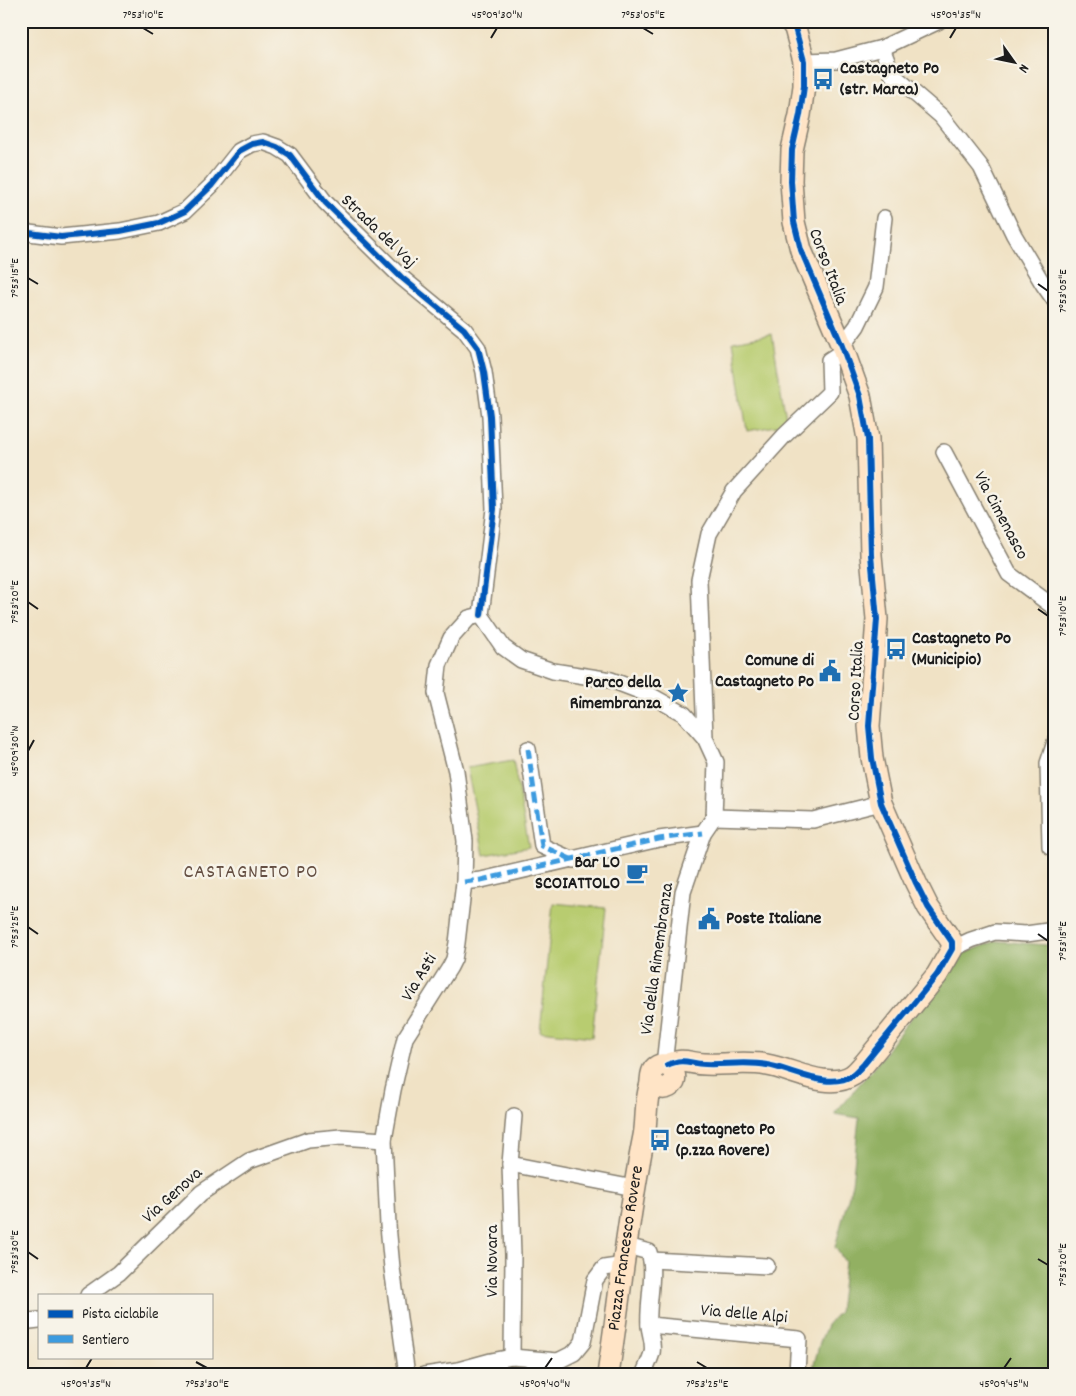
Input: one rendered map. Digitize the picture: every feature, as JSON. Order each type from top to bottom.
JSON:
[{"type":"street","name":"Corso Italia","points":[[790,21],[795,28],[804,61],[802,105],[792,150],[791,181],[794,222],[801,250],[843,349],[860,396],[868,438],[871,555],[876,619],[869,726],[872,758],[881,803],[916,883],[928,907],[952,942],[952,949]]},
{"type":"street","points":[[804,61],[836,60],[882,48],[939,21]]},
{"type":"street","points":[[882,48],[892,74],[941,116],[981,167],[1014,235],[1055,301]]},
{"type":"street","name":"Strada del Vaj","points":[[21,232],[61,237],[120,231],[159,223],[185,211],[212,185],[239,151],[252,144],[263,142],[290,155],[325,202],[401,277],[464,329],[478,348],[484,372],[490,416],[494,509],[481,615]]},
{"type":"street","points":[[706,738],[699,580],[709,534],[734,491],[784,436],[830,392],[829,360],[843,349],[857,326],[876,287],[884,218]]},
{"type":"street","name":"Via Cimenasco","points":[[944,452],[1009,574],[1055,608]]},
{"type":"street","points":[[481,615],[503,647],[521,660],[553,671],[610,680],[650,695],[684,714],[706,738],[716,762],[714,818],[813,820],[881,803]]},
{"type":"street","name":"Via Asti","points":[[407,1375],[392,1268],[384,1140],[405,1038],[454,959],[458,943],[464,882],[465,841],[456,770],[436,693],[438,665],[452,638],[469,618],[481,615]]},
{"type":"street","points":[[1055,742],[1048,763],[1050,846],[1055,849]]},
{"type":"street","points":[[528,749],[542,846],[573,860]]},
{"type":"street","name":"Via della Rimembranza","points":[[665,1075],[683,892],[702,833],[714,818]]},
{"type":"street","points":[[464,882],[573,860],[659,839],[702,833]]},
{"type":"street","points":[[665,1075],[703,1064],[766,1065],[809,1078],[833,1081],[852,1075],[864,1064],[936,975],[952,949],[995,932],[1026,934],[1055,930]]},
{"type":"street","name":"Piazza Francesco Rovere","points":[[608,1375],[634,1188],[647,1122],[648,1091],[665,1075]]},
{"type":"street","name":"Via Novara","points":[[512,1357],[510,1164],[514,1116]]},
{"type":"street","name":"Via Genova","points":[[89,1294],[119,1273],[201,1193],[249,1161],[308,1140],[341,1137],[384,1140]]},
{"type":"street","points":[[510,1164],[634,1188]]},
{"type":"street","points":[[424,1375],[458,1370],[512,1357],[558,1361],[574,1354],[583,1342],[595,1280],[604,1268],[626,1255],[649,1252],[651,1260],[649,1325],[653,1341],[652,1353],[644,1375]]},
{"type":"street","points":[[651,1260],[767,1266]]},
{"type":"street","points":[[21,1322],[38,1320]]},
{"type":"street","name":"Via delle Alpi","points":[[649,1325],[800,1339],[797,1372],[794,1375]]},
{"type":"green space","points":[[772,334],[787,424],[747,431],[733,341]]},
{"type":"green space","points":[[21,442],[26,490],[21,674]]},
{"type":"green space","points":[[513,760],[529,847],[484,855],[467,768]]},
{"type":"green space","points":[[553,903],[606,908],[592,1037],[540,1031]]},
{"type":"green space","points":[[996,941],[1055,944],[1055,1375],[811,1375],[827,1325],[839,1312],[845,1262],[835,1247],[852,1184],[859,1118],[834,1114],[875,1066],[935,985],[963,954]]},
{"type":"marked path","points":[[528,749],[542,846],[573,860]]},
{"type":"marked path","points":[[464,882],[481,880],[659,839],[703,833]]},
{"type":"cycle path","points":[[667,1065],[678,1061],[700,1064],[759,1064],[777,1067],[810,1078],[833,1081],[853,1075],[937,975],[952,949],[952,942],[928,907],[916,883],[881,803],[872,758],[869,726],[877,619],[871,555],[868,439],[860,396],[842,346],[801,250],[794,222],[791,181],[792,150],[804,86],[804,61],[795,28],[790,21]]},
{"type":"cycle path","points":[[21,232],[61,237],[120,231],[159,223],[185,211],[212,185],[239,151],[252,144],[263,142],[277,147],[290,155],[325,202],[401,277],[464,329],[478,348],[484,372],[490,416],[494,509],[481,615]]},
{"type":"place","name":"Castagneto Po (str. Marca)","points":[[823,79]]},
{"type":"place","name":"Castagneto Po (Municipio)","points":[[896,649]]},
{"type":"place","name":"Comune di Castagneto Po","points":[[830,671]]},
{"type":"place","name":"Parco della Rimembranza","points":[[678,693]]},
{"type":"place","name":"Bar LO SCOIATTOLO","points":[[637,873]]},
{"type":"place","name":"Poste Italiane","points":[[709,919]]},
{"type":"place","name":"Castagneto Po (p.zza Rovere)","points":[[660,1140]]},
{"type":"district","name":"CASTAGNETO PO","points":[[251,873]]}]
